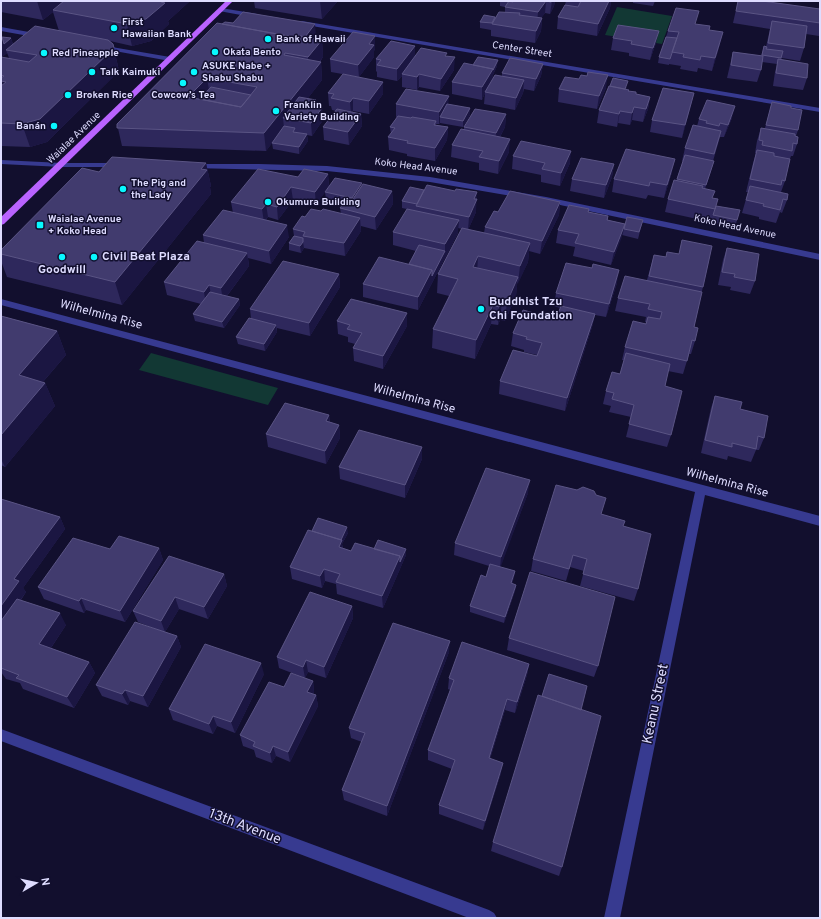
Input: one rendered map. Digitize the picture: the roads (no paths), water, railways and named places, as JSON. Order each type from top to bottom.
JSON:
[{"type":"main road","name":"Waialae Avenue","points":[[1,222],[62,165],[230,1]]},
{"type":"street","points":[[221,10],[265,17]]},
{"type":"street","name":"Center Street","points":[[296,22],[820,110]]},
{"type":"street","points":[[1,29],[48,38]]},
{"type":"street","points":[[90,45],[170,59]]},
{"type":"street","points":[[1,162],[62,165],[131,165]]},
{"type":"street","name":"Koko Head Avenue","points":[[184,166],[326,169],[422,178],[566,203],[730,236],[820,257]]},
{"type":"street","name":"Wilhelmina Rise","points":[[1,302],[820,521]]},
{"type":"street","name":"Keanu Street","points":[[612,918],[701,489]]},
{"type":"street","name":"13th Avenue","points":[[1,735],[489,918]]},
{"type":"place","name":"First Hawaiian Bank","points":[[114,28]]},
{"type":"place","name":"Bank of Hawaii","points":[[268,39]]},
{"type":"place","name":"Okata Bento","points":[[215,52]]},
{"type":"place","name":"Red Pineapple","points":[[44,53]]},
{"type":"place","name":"Talk Kaimuki","points":[[92,72]]},
{"type":"place","name":"ASUKE Nabe + Shabu Shabu","points":[[194,72]]},
{"type":"place","name":"Cowcow’s Tea","points":[[183,83]]},
{"type":"place","name":"Broken Rice","points":[[68,95]]},
{"type":"place","name":"Franklin Variety Building","points":[[276,111]]},
{"type":"place","name":"Banán","points":[[54,126]]},
{"type":"place","name":"The Pig and the Lady","points":[[123,189]]},
{"type":"place","name":"Okumura Building","points":[[268,202]]},
{"type":"place","name":"Waialae Avenue + Koko Head","points":[[40,225]]},
{"type":"place","name":"Goodwill","points":[[62,257]]},
{"type":"place","name":"Civil Beat Plaza","points":[[94,257]]},
{"type":"place","name":"Buddhist Tzu Chi Foundation","points":[[481,309]]}]
